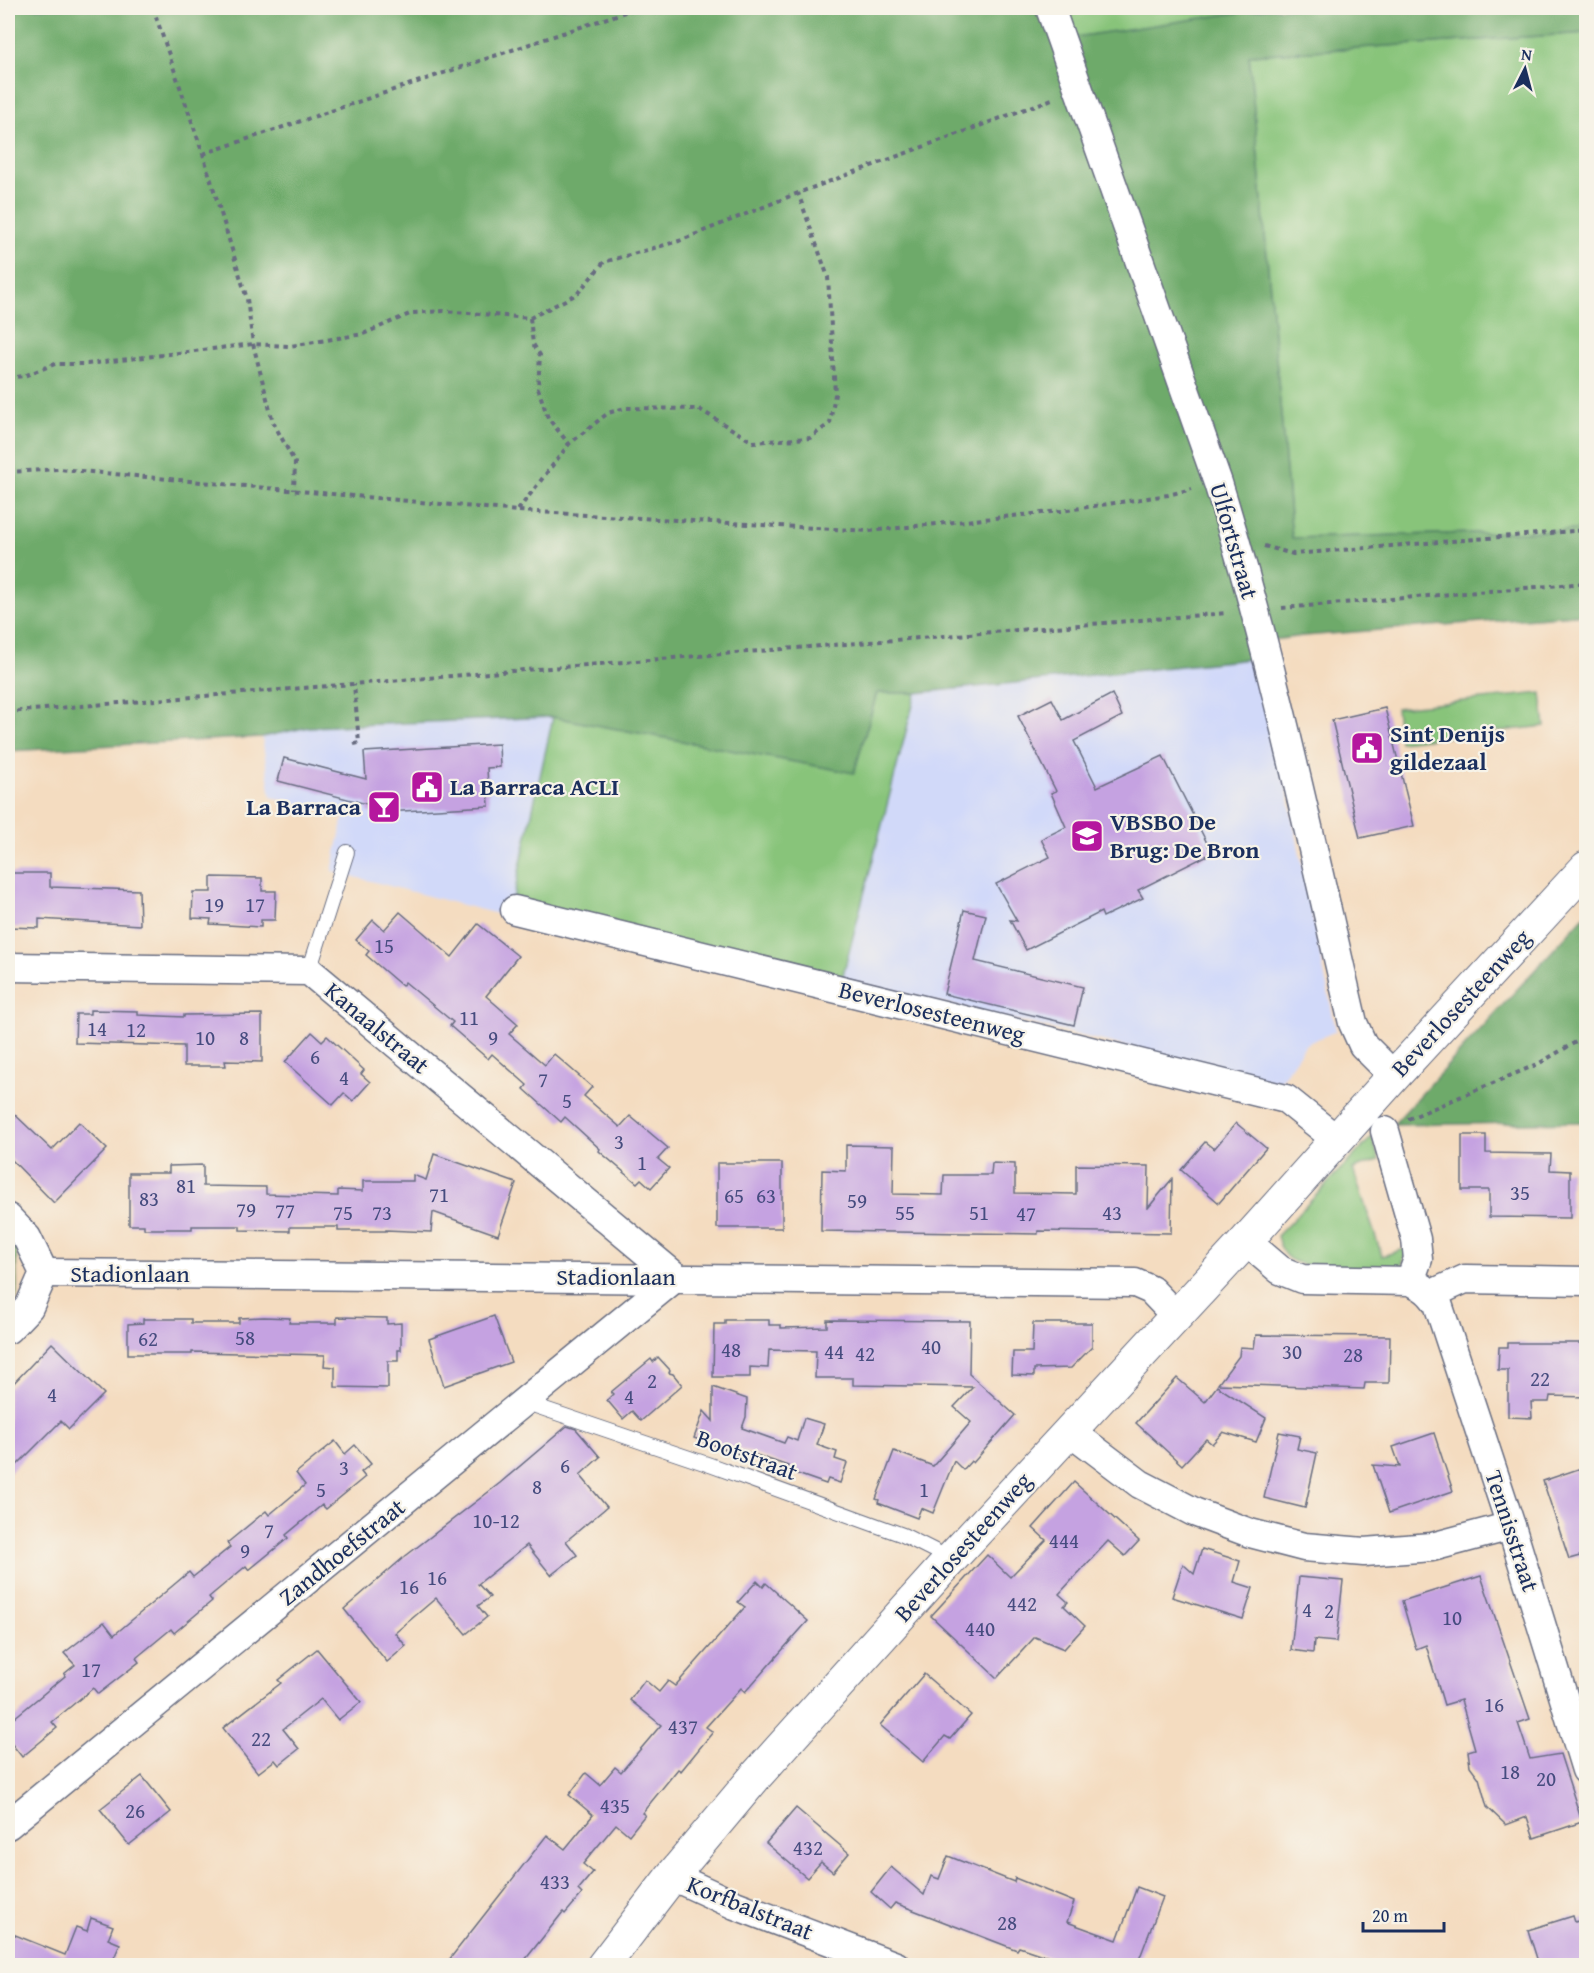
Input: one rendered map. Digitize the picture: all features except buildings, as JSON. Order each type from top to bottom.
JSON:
[{"type":"street","name":"Ulfortstraat","points":[[1050,8],[1235,537],[1353,1023],[1364,1046],[1394,1076]]},
{"type":"street","name":"Beverlosesteenweg","points":[[603,1965],[672,1876],[755,1777],[951,1559],[1587,868]]},
{"type":"street","name":"Beverlosesteenweg","points":[[515,910],[1286,1099],[1337,1140]]},
{"type":"street","name":"Kanaalstraat","points":[[8,966],[309,971],[676,1277]]},
{"type":"street","points":[[1385,1131],[1416,1239],[1421,1287]]},
{"type":"street","points":[[8,1218],[27,1238],[44,1274],[29,1307],[8,1329]]},
{"type":"street","points":[[1246,1241],[1280,1270],[1302,1279],[1421,1287],[1465,1279],[1587,1281]]},
{"type":"street","name":"Stadionlaan","points":[[44,1274],[1135,1282],[1151,1290],[1175,1315]]},
{"type":"street","name":"Zandhoefstraat","points":[[8,1825],[676,1277]]},
{"type":"street","name":"Tennisstraat","points":[[1421,1287],[1438,1304],[1511,1526],[1587,1770]]},
{"type":"street","points":[[1070,1431],[1140,1484],[1194,1512],[1250,1533],[1304,1547],[1364,1552],[1432,1547],[1511,1526]]},
{"type":"street","name":"Korfbalstraat","points":[[672,1876],[735,1905],[896,1965]]},
{"type":"lane","points":[[309,971],[347,852]]},
{"type":"lane","name":"Bootstraat","points":[[524,1402],[710,1465],[903,1535],[951,1559]]},
{"type":"path","points":[[153,8],[203,154],[247,299],[253,344],[273,422],[295,463],[294,490]]},
{"type":"path","points":[[203,154],[637,8]]},
{"type":"path","points":[[8,378],[24,376],[55,364],[87,364],[253,344],[290,346],[363,334],[412,313],[444,311],[530,318],[578,294],[604,262],[679,241],[798,193],[1039,103],[1078,91]]},
{"type":"path","points":[[518,511],[568,444],[608,414],[625,408],[699,409],[753,442],[810,438],[830,423],[835,394],[828,277],[798,193]]},
{"type":"path","points":[[530,318],[533,344],[540,355],[538,387],[548,418],[568,444]]},
{"type":"path","points":[[8,472],[59,469],[518,511],[869,531],[1061,511],[1168,495],[1218,483]]},
{"type":"path","points":[[1235,537],[1293,554],[1587,530]]},
{"type":"path","points":[[8,712],[1587,583]]},
{"type":"path","points":[[354,684],[359,743],[354,744]]},
{"type":"path","points":[[1385,1131],[1538,1064],[1587,1036]]},
{"type":"shaded area","name":"VBSBO De Brug: De Bron","points":[[1260,658],[1336,1031],[1306,1044],[1279,1083],[842,979],[916,693]]},
{"type":"shaded area","points":[[553,717],[509,917],[332,871],[344,815],[271,797],[262,737],[309,727]]},
{"type":"green space","points":[[8,8],[1059,8],[1069,38],[1269,8],[1586,8],[1586,33],[1249,55],[1292,538],[1586,530],[1586,614],[1304,636],[1256,642],[1260,658],[916,693],[877,693],[854,773],[553,717],[309,727],[262,737],[8,751]]},
{"type":"green space","points":[[1059,8],[1269,8],[1069,38]]},
{"type":"green space","points":[[1586,33],[1586,530],[1292,538],[1249,55]]},
{"type":"green space","points":[[877,693],[916,693],[842,979],[512,904],[553,717],[854,773]]},
{"type":"green space","points":[[1541,693],[1545,726],[1400,742],[1396,708]]},
{"type":"green space","points":[[1586,914],[1586,1122],[1393,1125]]},
{"type":"green space","points":[[1372,1137],[1379,1160],[1353,1169],[1382,1256],[1408,1248],[1401,1267],[1324,1268],[1309,1266],[1287,1257],[1277,1236]]},
{"type":"green space","points":[[8,1235],[16,1250],[17,1292],[15,1304],[8,1312]]},
{"type":"place","name":"Sint Denijs gildezaal","points":[[1367,748]]},
{"type":"place","name":"La Barraca ACLI","points":[[427,787]]},
{"type":"place","name":"La Barraca","points":[[384,807]]},
{"type":"place","name":"VBSBO De Brug: De Bron","points":[[1087,836]]}]
